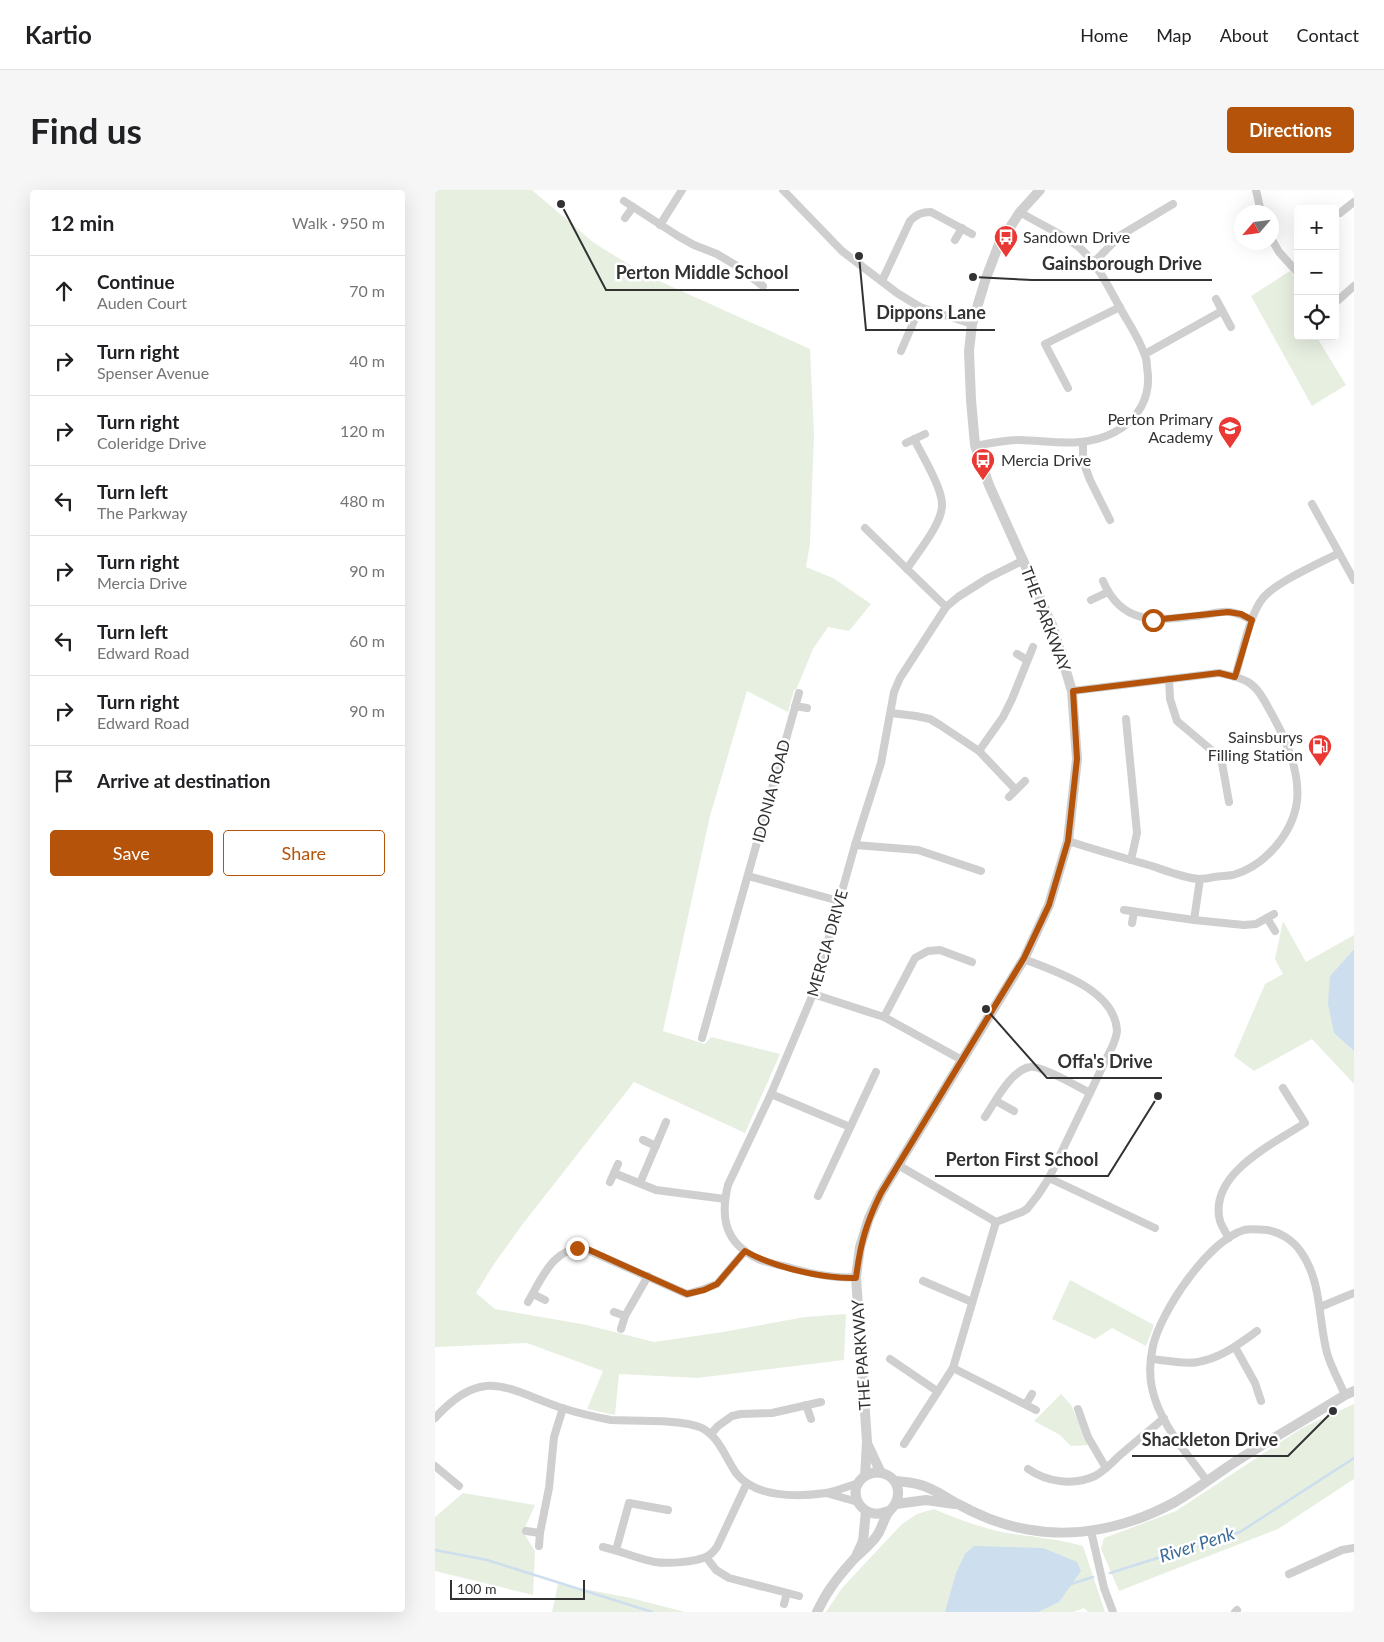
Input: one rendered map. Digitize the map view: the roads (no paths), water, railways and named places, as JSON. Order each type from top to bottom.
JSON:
[{"type":"street","points":[[660,225],[682,190]]},
{"type":"street","points":[[783,190],[843,251],[897,293],[920,307],[972,324]]},
{"type":"street","name":"THE PARKWAY","points":[[862,1480],[867,1442],[856,1278],[860,1247],[869,1218],[881,1193],[1024,958],[1049,905],[1068,841],[1077,759],[1073,691],[1052,625],[989,485],[975,446],[971,400],[970,361],[972,324],[986,278],[999,244],[1020,212],[1041,190]]},
{"type":"street","points":[[1255,190],[1259,205]]},
{"type":"street","points":[[624,201],[694,245],[717,254],[737,266],[763,286]]},
{"type":"street","points":[[1341,213],[1354,202]]},
{"type":"street","points":[[1094,262],[1133,227],[1173,204]]},
{"type":"street","points":[[625,218],[633,207]]},
{"type":"street","points":[[882,281],[910,221],[915,216],[924,212],[931,212],[972,234]]},
{"type":"street","points":[[975,446],[1020,440],[1060,444],[1083,443],[1113,433],[1127,425],[1143,406],[1147,395],[1149,376],[1145,354],[1094,262],[1060,233],[1020,212]]},
{"type":"street","points":[[955,240],[962,228]]},
{"type":"street","points":[[1278,250],[1294,269]]},
{"type":"street","points":[[754,279],[759,271]]},
{"type":"street","points":[[1339,299],[1354,286]]},
{"type":"street","points":[[1216,300],[1231,327]]},
{"type":"street","points":[[901,351],[920,307]]},
{"type":"street","points":[[1069,388],[1045,344],[1120,307]]},
{"type":"street","points":[[1145,354],[1222,311]]},
{"type":"street","points":[[906,443],[925,434]]},
{"type":"street","points":[[907,569],[936,525],[942,505],[940,494],[914,440]]},
{"type":"street","points":[[1083,443],[1083,461],[1090,480],[1110,520]]},
{"type":"street","points":[[1312,504],[1354,580]]},
{"type":"street","points":[[1310,520],[1318,516]]},
{"type":"street","points":[[865,528],[946,607]]},
{"type":"street","points":[[1235,677],[1252,620],[1262,599],[1269,592],[1339,553]]},
{"type":"street","name":"MERCIA DRIVE","points":[[856,1278],[841,1278],[807,1272],[760,1259],[745,1251],[734,1239],[726,1223],[724,1212],[725,1200],[729,1185],[771,1094],[813,994],[855,845],[881,763],[894,692],[900,678],[946,607],[988,578],[1024,560]]},
{"type":"street","points":[[1103,581],[1108,592],[1120,607],[1135,616],[1153,620],[1228,612],[1241,614],[1252,620]]},
{"type":"street","points":[[1091,600],[1108,592]]},
{"type":"street","points":[[979,751],[1003,717],[1033,647]]},
{"type":"street","points":[[1017,654],[1027,660]]},
{"type":"street","points":[[1068,841],[1200,879],[1232,875],[1243,871],[1264,858],[1283,836],[1293,819],[1297,800],[1296,777],[1292,761],[1278,726],[1258,691],[1248,682],[1219,673],[1073,691]]},
{"type":"street","points":[[1169,678],[1170,699],[1177,720],[1217,754],[1222,763],[1229,802]]},
{"type":"street","name":"IDONIA ROAD","points":[[701,1038],[799,693]]},
{"type":"street","points":[[795,706],[807,708]]},
{"type":"street","points":[[891,713],[929,719],[941,725],[979,751],[1015,789]]},
{"type":"street","points":[[1126,719],[1137,833],[1131,860]]},
{"type":"street","points":[[1009,797],[1025,781]]},
{"type":"street","points":[[855,845],[917,850],[981,871]]},
{"type":"street","points":[[748,876],[839,901]]},
{"type":"street","points":[[1194,920],[1200,879]]},
{"type":"street","points":[[1124,910],[1244,925],[1256,924],[1271,916],[1275,931]]},
{"type":"street","points":[[1132,923],[1134,912]]},
{"type":"street","points":[[884,1017],[915,958],[921,954],[940,950],[972,962]]},
{"type":"street","points":[[898,1165],[996,1222],[1027,1209],[1049,1178],[1113,1045],[1117,1032],[1109,1007],[1102,999],[1071,978],[1024,958]]},
{"type":"street","points":[[813,994],[884,1017],[962,1060]]},
{"type":"street","points":[[985,1117],[1012,1077],[1030,1066],[1040,1067],[1089,1093]]},
{"type":"street","points":[[818,1196],[876,1072]]},
{"type":"street","points":[[1229,1238],[1220,1222],[1219,1202],[1223,1189],[1233,1175],[1247,1161],[1305,1123],[1283,1088]]},
{"type":"street","points":[[771,1094],[850,1127]]},
{"type":"street","points":[[996,1101],[1013,1111]]},
{"type":"street","points":[[639,1183],[666,1122]]},
{"type":"street","points":[[643,1140],[656,1146]]},
{"type":"street","points":[[610,1182],[618,1164]]},
{"type":"street","points":[[614,1173],[656,1190],[725,1200]]},
{"type":"street","points":[[1049,1178],[1155,1228]]},
{"type":"street","points":[[904,1444],[953,1368],[996,1222]]},
{"type":"street","points":[[895,1481],[918,1484],[993,1520],[1023,1529],[1060,1533],[1091,1531],[1147,1516],[1175,1501],[1207,1481],[1234,1462],[1349,1393],[1327,1353],[1317,1287],[1307,1263],[1301,1251],[1284,1236],[1272,1231],[1252,1229],[1243,1231],[1220,1244],[1197,1269],[1176,1297],[1166,1314],[1156,1339],[1151,1359],[1152,1389],[1164,1418],[1207,1481]]},
{"type":"street","points":[[528,1302],[556,1258],[569,1249],[585,1248],[687,1294],[704,1290],[717,1284],[745,1251]]},
{"type":"street","points":[[621,1329],[625,1316],[648,1276]]},
{"type":"street","points":[[923,1282],[972,1302]]},
{"type":"street","points":[[1320,1307],[1354,1293]]},
{"type":"street","points":[[533,1294],[545,1300]]},
{"type":"street","points":[[614,1312],[625,1316]]},
{"type":"street","points":[[1151,1359],[1197,1362],[1235,1348],[1257,1331]]},
{"type":"street","points":[[1235,1348],[1255,1384],[1261,1401]]},
{"type":"street","points":[[889,1359],[937,1391]]},
{"type":"street","points":[[953,1368],[1037,1410]]},
{"type":"street","points":[[435,1418],[448,1404],[462,1394],[488,1385],[514,1389],[563,1408],[611,1420],[681,1423],[700,1427],[711,1434],[737,1473],[747,1483],[759,1490],[797,1495],[826,1493],[862,1480],[871,1473],[881,1472],[887,1474],[895,1481],[898,1492],[892,1508],[867,1548],[829,1589],[817,1612]]},
{"type":"street","points":[[1026,1404],[1033,1394]]},
{"type":"street","points":[[711,1434],[718,1426],[732,1416],[772,1413],[821,1402]]},
{"type":"street","points":[[806,1405],[811,1419]]},
{"type":"street","points":[[539,1546],[539,1533],[549,1488],[554,1437],[563,1408]]},
{"type":"street","points":[[1078,1409],[1088,1437],[1106,1468]]},
{"type":"street","points":[[1028,1469],[1052,1480],[1068,1482],[1095,1476],[1164,1418]]},
{"type":"street","name":"THE PARKWAY","points":[[867,1442],[881,1472]]},
{"type":"street","points":[[435,1466],[459,1486]]},
{"type":"street","points":[[862,1480],[856,1492],[858,1502],[866,1511],[877,1515],[892,1508],[926,1500],[958,1504]]},
{"type":"street","points":[[603,1547],[655,1562],[674,1563],[705,1557],[711,1554],[717,1547],[747,1483]]},
{"type":"street","points":[[826,1493],[858,1502]]},
{"type":"street","points":[[616,1550],[629,1502],[668,1510]]},
{"type":"street","points":[[855,1559],[863,1541],[866,1511]]},
{"type":"street","points":[[526,1531],[539,1533]]},
{"type":"street","points":[[1091,1531],[1104,1588],[1113,1612]]},
{"type":"street","points":[[1301,1579],[1293,1572],[1341,1550],[1354,1548]]},
{"type":"street","points":[[705,1557],[716,1570],[729,1578],[799,1596]]},
{"type":"street","points":[[784,1604],[787,1592]]},
{"type":"water","points":[[1354,949],[1354,1051],[1334,1033],[1328,1004],[1330,976]]},
{"type":"water","points":[[974,1546],[1043,1548],[1077,1562],[1081,1571],[1059,1602],[1038,1612],[945,1612],[956,1573],[965,1554]]},
{"type":"waterway","name":"River Penk","points":[[1110,1573],[1240,1532],[1354,1458]]},
{"type":"waterway","name":"River Penk","points":[[435,1550],[487,1560],[652,1612]]},
{"type":"waterway","name":"River Penk","points":[[1071,1584],[1093,1577]]},
{"type":"place","name":"Perton Middle School","points":[[561,204]]},
{"type":"place","name":"Dippons Lane","points":[[859,256]]},
{"type":"place","name":"Sandown Drive","points":[[1006,258]]},
{"type":"place","name":"Gainsborough Drive","points":[[973,277]]},
{"type":"place","name":"Perton Primary Academy","points":[[1230,449]]},
{"type":"place","name":"Mercia Drive","points":[[983,481]]},
{"type":"place","name":"Sainsburys Filling Station","points":[[1320,767]]},
{"type":"place","name":"Offa's Drive","points":[[986,1009]]},
{"type":"place","name":"Perton First School","points":[[1158,1096]]},
{"type":"place","name":"Shackleton Drive","points":[[1333,1411]]}]
